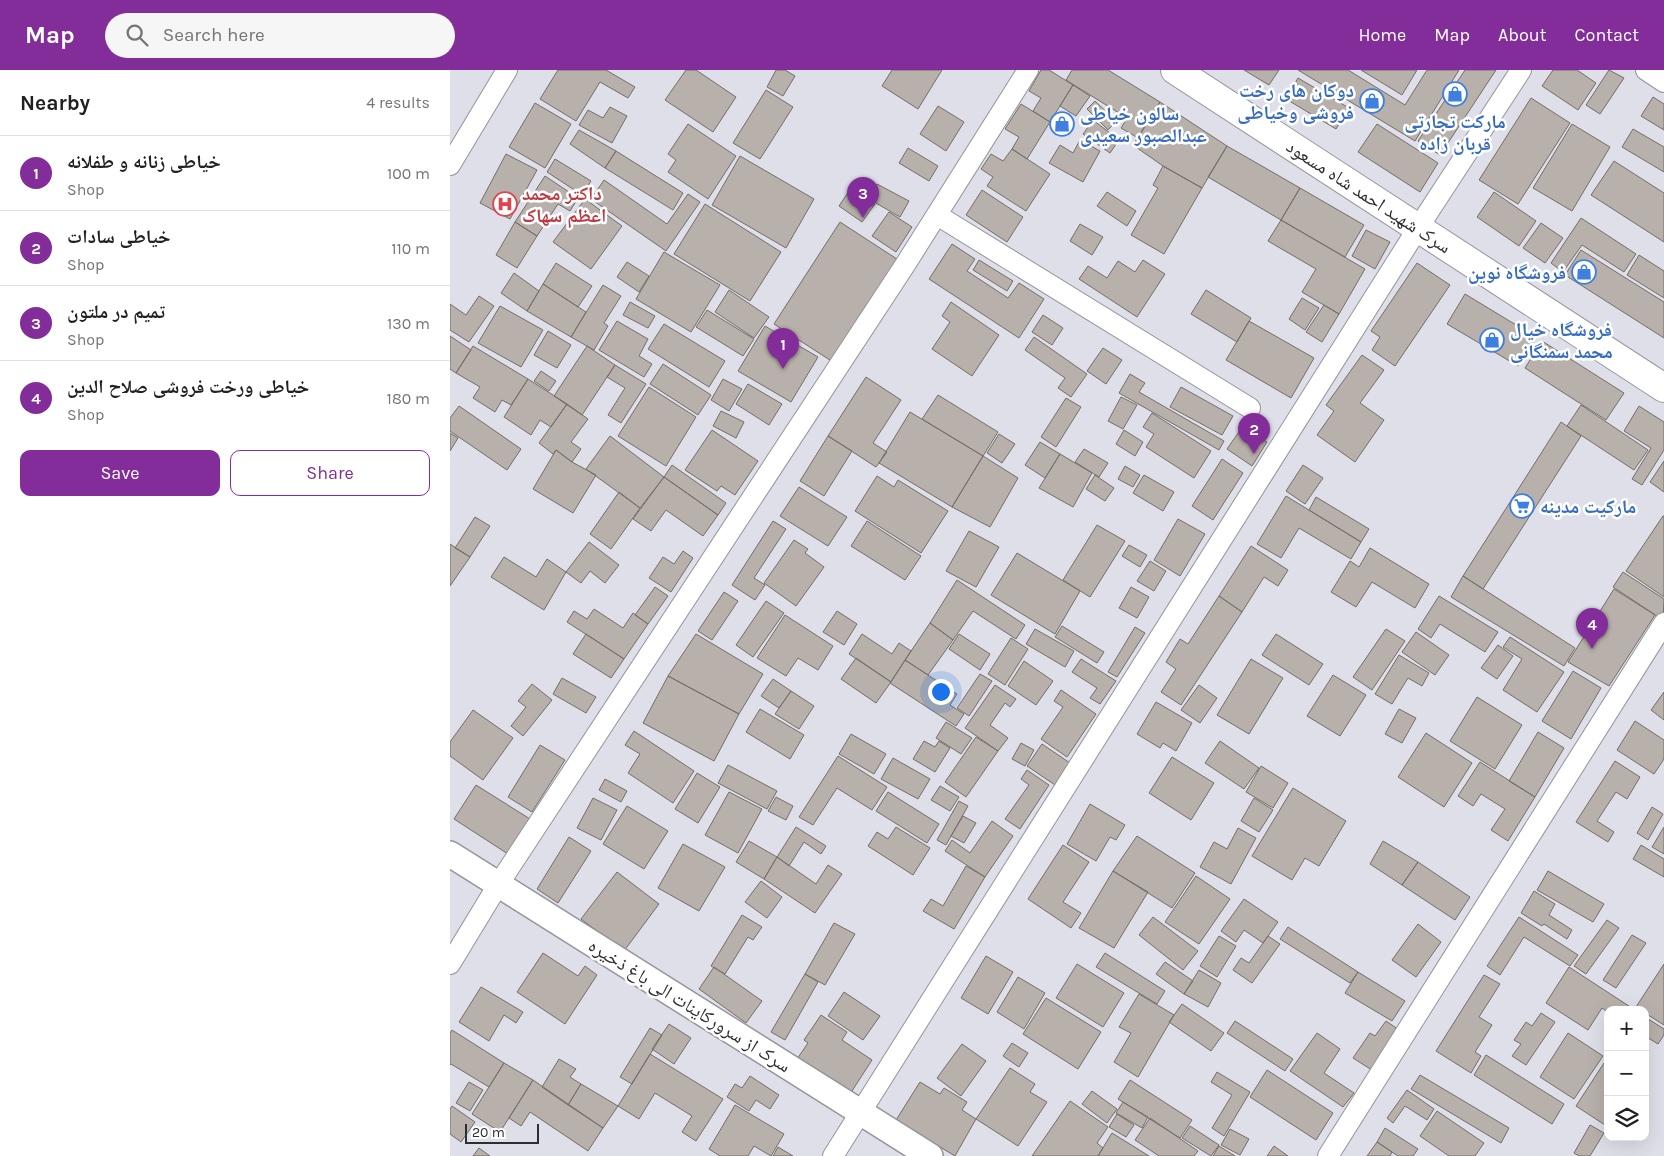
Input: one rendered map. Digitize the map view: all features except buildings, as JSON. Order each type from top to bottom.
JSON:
[{"type":"main road","name":"سرک شهید احمد شاه مسعود","points":[[1176,70],[1664,388]]},
{"type":"street","points":[[450,166],[507,70]]},
{"type":"street","points":[[450,964],[498,885],[937,215],[1028,70]]},
{"type":"street","points":[[833,1156],[1418,228],[1520,70]]},
{"type":"street","points":[[1646,70],[1664,82]]},
{"type":"street","points":[[937,215],[1250,408]]},
{"type":"street","points":[[1328,1156],[1664,623]]},
{"type":"street","name":"سرک از سرورکاینات الی باغ ذخیره","points":[[450,854],[930,1156]]},
{"type":"place","name":"مارکت تجارتی قربان زاده","points":[[1455,94]]},
{"type":"place","name":"دوکان های رخت فروشی وخیاطی","points":[[1372,101]]},
{"type":"place","name":"سالون خیاطی عبدالصبور سعیدی","points":[[1062,124]]},
{"type":"place","name":"داکتر محمد اعظم سهاک","points":[[505,204]]},
{"type":"place","name":"تمیم در ملتون","points":[[863,218]]},
{"type":"place","name":"فروشگاه نوین","points":[[1584,272]]},
{"type":"place","name":"فروشگاه خیال محمد سمنگانی","points":[[1492,340]]},
{"type":"place","name":"خیاطی زنانه و طفلانه","points":[[783,369]]},
{"type":"place","name":"خیاطی سادات","points":[[1254,454]]},
{"type":"place","name":"مارکیت مدینه","points":[[1522,506]]},
{"type":"place","name":"خیاطی ورخت فروشی صلاح الدین","points":[[1592,649]]}]
